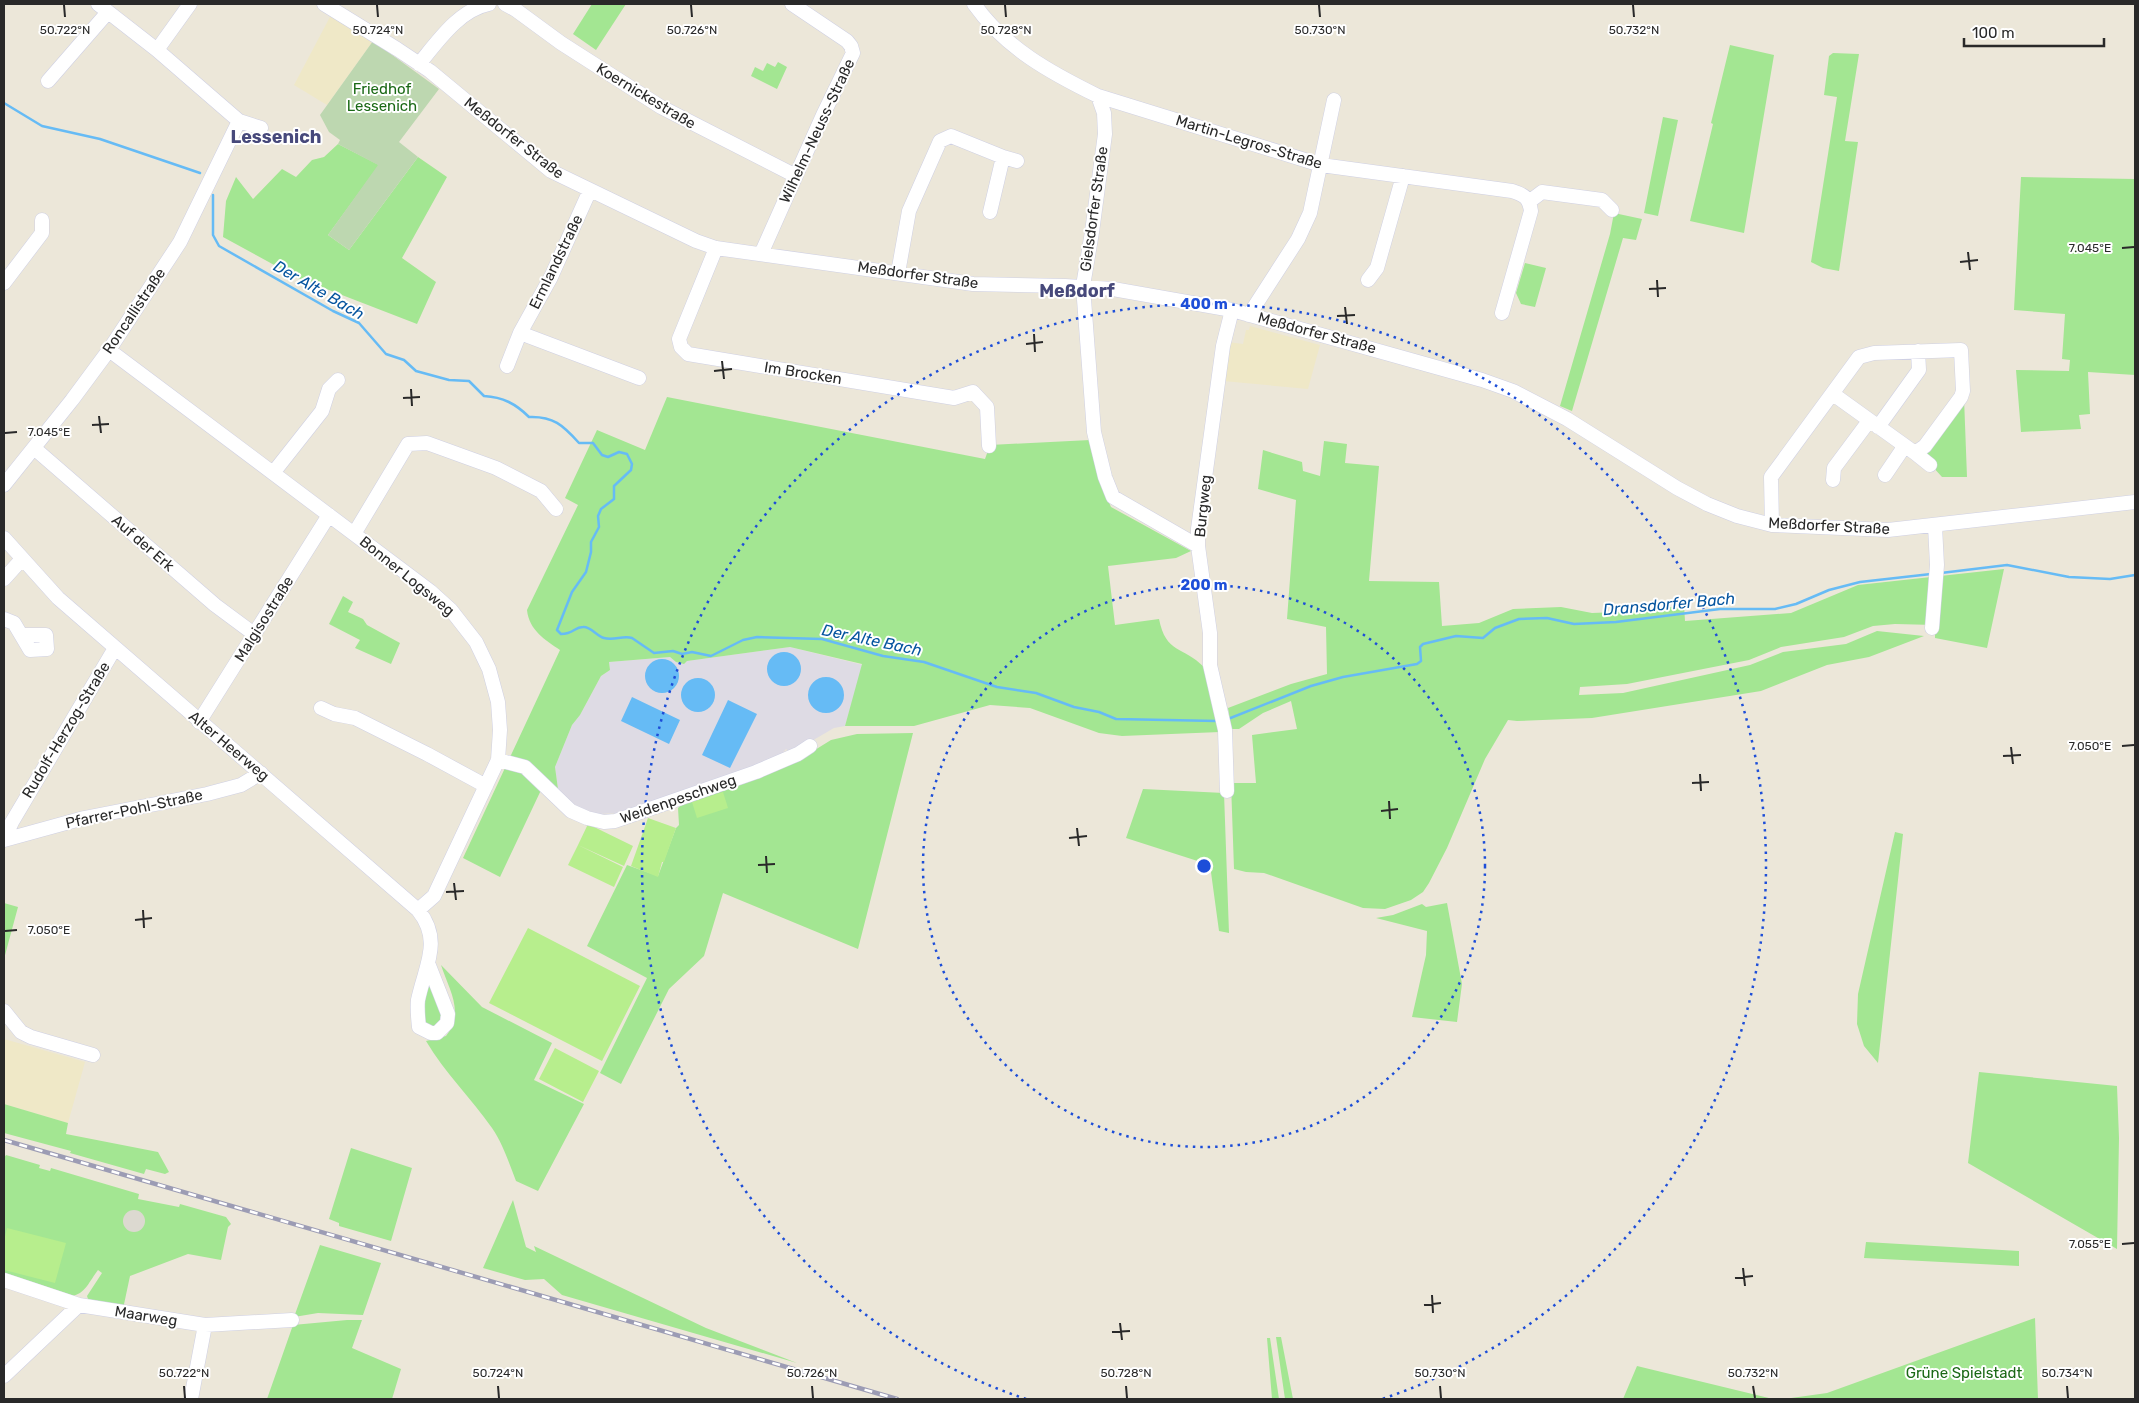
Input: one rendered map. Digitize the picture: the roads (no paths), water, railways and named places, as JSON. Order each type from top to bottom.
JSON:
[{"type":"street","points":[[157,50],[190,4]]},
{"type":"street","name":"Meßdorfer Straße","points":[[324,4],[419,64],[551,171],[696,241],[716,248],[973,284],[1082,286],[1113,289],[1232,310],[1458,373],[1513,391],[1567,418],[1677,488],[1707,504],[1737,516],[1772,524],[1888,530],[2135,502]]},
{"type":"street","points":[[419,64],[464,14],[478,6],[489,4]]},
{"type":"street","name":"Koernickestraße","points":[[505,4],[607,74],[661,107],[796,176]]},
{"type":"street","name":"Wilhelm-Neuss-Straße","points":[[761,254],[853,53],[851,46],[846,41],[792,4]]},
{"type":"street","points":[[974,4],[997,33],[1036,63],[1098,96]]},
{"type":"street","points":[[48,81],[103,8],[157,50],[239,121],[261,128]]},
{"type":"street","name":"Martin-Legros-Straße","points":[[1098,96],[1321,165],[1512,191],[1524,194],[1530,201]]},
{"type":"street","name":"Gielsdorfer Straße","points":[[1098,96],[1104,113],[1105,134],[1092,232],[1082,286],[1094,432],[1109,489],[1114,497],[1198,546]]},
{"type":"street","points":[[1249,315],[1298,238],[1310,213],[1334,100]]},
{"type":"street","name":"Roncallistraße","points":[[4,484],[109,350],[180,242],[239,121]]},
{"type":"street","points":[[898,273],[909,211],[940,141],[951,136],[1010,159],[990,212]]},
{"type":"street","points":[[1368,280],[1378,268],[1403,176]]},
{"type":"street","name":"Ermlandstraße","points":[[506,366],[520,333],[551,277],[590,190]]},
{"type":"street","points":[[1502,313],[1531,211],[1530,201],[1542,192],[1602,200],[1612,210]]},
{"type":"street","points":[[4,282],[42,234],[42,220]]},
{"type":"street","name":"Im Brocken","points":[[716,248],[680,339],[681,347],[688,354],[954,398],[973,392],[987,407],[989,446]]},
{"type":"street","name":"Burgweg","points":[[1227,791],[1225,730],[1210,665],[1210,633],[1198,546],[1198,529],[1222,356],[1232,310]]},
{"type":"street","points":[[520,333],[639,378]]},
{"type":"street","name":"Bonner Logsweg","points":[[109,350],[440,600],[464,624],[476,642],[489,669],[498,702],[500,730],[498,760],[434,896],[418,910]]},
{"type":"street","points":[[1772,524],[1771,477],[1859,357],[1874,353],[1961,350],[1963,391],[1961,397],[1926,446],[1910,450],[1885,475]]},
{"type":"street","points":[[1833,480],[1834,468],[1919,370],[1918,351]]},
{"type":"street","points":[[273,474],[322,411],[329,389],[338,380]]},
{"type":"street","points":[[1833,394],[1930,465]]},
{"type":"street","name":"Bonner Logsweg","points":[[354,534],[408,444],[427,443],[496,468],[541,491],[556,509]]},
{"type":"street","name":"Auf der Erk","points":[[34,448],[215,606],[254,634]]},
{"type":"street","name":"Malgisostraße","points":[[199,722],[329,515]]},
{"type":"street","points":[[1932,628],[1937,565],[1935,526]]},
{"type":"street","name":"Alter Heerweg","points":[[4,538],[58,598],[418,910],[426,920],[430,933],[432,944],[428,963]]},
{"type":"street","points":[[4,579],[22,559]]},
{"type":"street","points":[[4,619],[14,623],[22,635]]},
{"type":"street","name":"Rudolf-Herzog-Straße","points":[[4,839],[12,822],[115,648]]},
{"type":"street","points":[[321,708],[334,714],[355,718],[486,786]]},
{"type":"street","name":"Weidenpeschweg","points":[[498,760],[525,767],[572,811],[587,818],[604,822],[615,821],[756,772],[798,754],[810,746]]},
{"type":"street","name":"Pfarrer-Pohl-Straße","points":[[4,839],[84,818],[207,794],[242,785],[261,773]]},
{"type":"street","points":[[4,1011],[21,1032],[31,1037],[78,1044],[93,1055]]},
{"type":"street","name":"Maarweg","points":[[4,1280],[78,1305],[205,1325],[292,1320]]},
{"type":"street","points":[[4,1376],[78,1305]]},
{"type":"street","points":[[192,1399],[205,1325]]},
{"type":"water","points":[[784,652],[791,653],[796,657],[800,662],[800,676],[796,681],[791,685],[784,686],[777,685],[772,681],[768,676],[767,669],[768,662],[772,657],[777,653]]},
{"type":"water","points":[[662,659],[669,660],[674,664],[678,669],[678,683],[674,688],[669,692],[662,693],[655,692],[650,688],[646,683],[645,676],[646,669],[650,664],[655,660]]},
{"type":"water","points":[[826,677],[839,682],[844,695],[839,708],[826,713],[813,708],[808,695],[813,682]]},
{"type":"water","points":[[698,678],[705,679],[710,683],[714,688],[714,702],[710,707],[705,711],[698,712],[691,711],[686,707],[682,702],[681,695],[682,688],[686,683],[691,679]]},
{"type":"water","points":[[632,697],[680,720],[669,744],[621,721]]},
{"type":"water","points":[[728,700],[757,714],[730,768],[702,755]]},
{"type":"waterway","name":"Der Alte Bach","points":[[4,103],[42,126],[100,139],[200,173]]},
{"type":"waterway","name":"Der Alte Bach","points":[[213,195],[213,235],[219,246],[333,311],[359,323],[386,354],[404,360],[416,371],[449,380],[469,381],[484,396],[509,402],[529,417],[551,420],[568,431],[579,443],[593,443],[602,455],[608,457],[619,452],[627,454],[632,464],[631,470],[614,486],[614,499],[601,509],[598,516],[599,527],[591,542],[591,552],[586,572],[572,592],[557,630],[561,634],[569,633],[580,627],[586,627],[604,638],[632,638],[654,653],[673,651],[682,654],[692,652],[711,656],[743,640],[757,637],[822,639],[883,656],[924,662],[997,687],[1036,693],[1074,707],[1099,712],[1116,719],[1217,721]]},
{"type":"waterway","name":"Dransdorfer Bach","points":[[1941,573],[2007,565],[2069,577],[2110,579],[2135,575]]},
{"type":"waterway","name":"Dransdorfer Bach","points":[[1228,719],[1311,686],[1343,677],[1417,664],[1421,661],[1420,647],[1423,644],[1456,636],[1483,638],[1495,628],[1519,619],[1547,618],[1574,624],[1616,622],[1720,609],[1775,609],[1796,604],[1829,590],[1860,582],[1931,574]]},
{"type":"railway","points":[[4,1140],[897,1399]]},
{"type":"district","name":"Lessenich","points":[[276,137]]},
{"type":"district","name":"Meßdorf","points":[[1077,291]]},
{"type":"park label","name":"Friedhof Lessenich","points":[[382,98]]},
{"type":"park label","name":"Grüne Spielstadt","points":[[1964,1373]]}]
